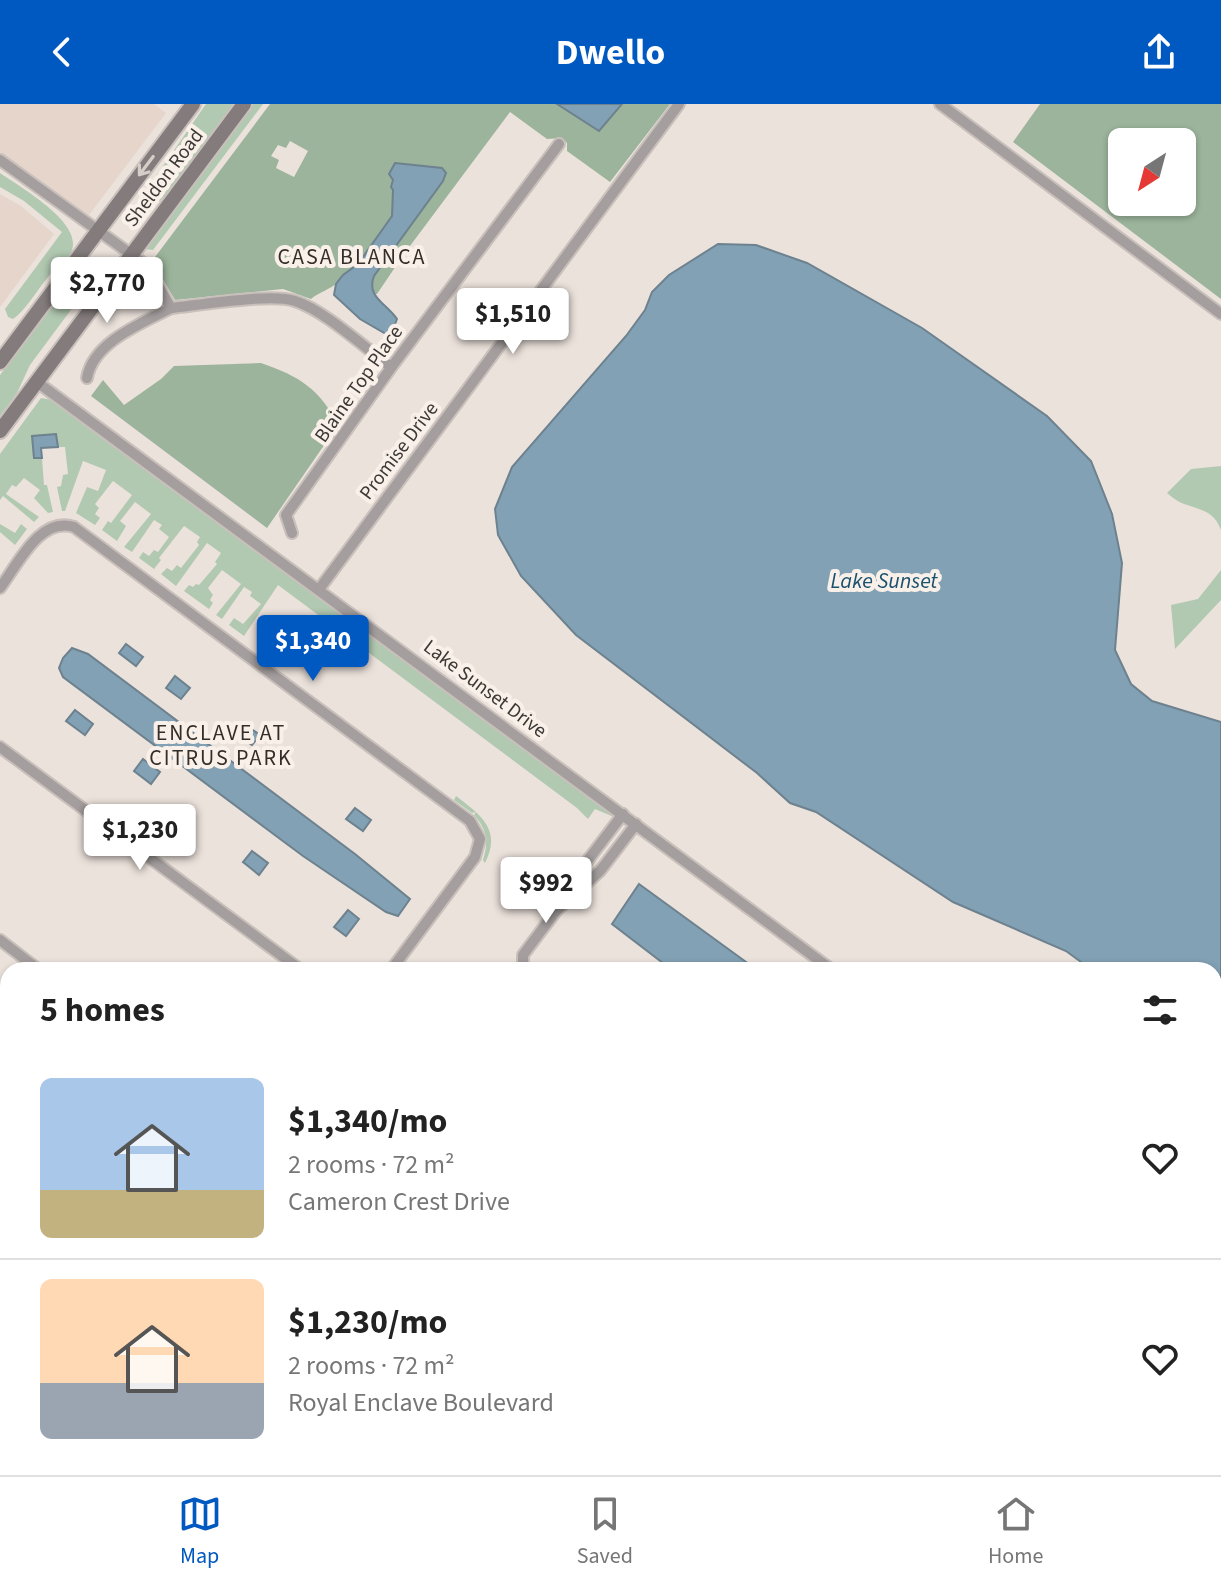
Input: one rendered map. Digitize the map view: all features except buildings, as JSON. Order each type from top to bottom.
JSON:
[{"type":"main road","name":"Sheldon Road","points":[[0,362],[193,104]]},
{"type":"main road","name":"Sheldon Road","points":[[0,431],[244,104]]},
{"type":"street","name":"Promise Drive","points":[[320,588],[679,104]]},
{"type":"street","points":[[940,104],[1221,314]]},
{"type":"street","name":"Blaine Top Place","points":[[292,533],[286,515],[391,367],[559,144]]},
{"type":"street","points":[[0,160],[146,265],[171,308]]},
{"type":"street","points":[[87,378],[89,364],[104,348],[171,308],[271,299],[292,300],[311,308],[391,367]]},
{"type":"street","name":"Lake Sunset Drive","points":[[37,382],[320,588],[821,962]]},
{"type":"street","points":[[0,588],[47,528],[65,524],[74,527],[470,821],[480,839],[475,857],[397,962]]},
{"type":"street","points":[[0,747],[290,962]]},
{"type":"street","points":[[523,962],[523,955],[623,814]]},
{"type":"street","points":[[556,911],[600,871],[636,824]]},
{"type":"street","points":[[0,940],[29,962]]},
{"type":"shaded area","points":[[0,104],[154,104],[166,113],[89,215],[0,152]]},
{"type":"shaded area","points":[[0,194],[21,206],[54,234],[0,307]]},
{"type":"green space","points":[[206,104],[235,104],[164,197],[137,220],[132,219],[130,214]]},
{"type":"green space","points":[[253,104],[263,104],[153,250],[144,249]]},
{"type":"green space","points":[[270,104],[557,104],[599,130],[622,104],[670,104],[610,182],[567,151],[567,143],[562,138],[547,139],[510,112],[377,294],[372,294],[370,285],[374,276],[412,221],[438,169],[395,163],[393,208],[384,231],[337,283],[311,299],[283,289],[175,300],[152,261]],"holes":[[[290,141],[308,151],[294,177],[276,168],[279,160],[271,156],[278,145],[286,148]]]},
{"type":"green space","points":[[1040,104],[1221,104],[1221,299],[1111,216],[1196,216],[1196,128],[1108,128],[1108,214],[1013,142]]},
{"type":"green space","points":[[0,173],[47,206],[68,228],[73,239],[68,258],[51,273],[13,319],[8,317],[5,309],[62,232],[24,201],[0,187]]},
{"type":"green space","points":[[92,273],[93,280],[30,365],[17,393],[0,416],[0,375],[60,297],[73,284]]},
{"type":"green space","points":[[261,363],[307,385],[324,402],[338,425],[267,528],[91,396],[103,380],[124,405],[174,366]]},
{"type":"green space","points":[[41,398],[52,400],[623,821],[620,824],[614,817],[595,809],[588,819],[278,585],[244,636],[229,625],[234,618],[243,624],[261,604],[250,596],[252,592],[244,587],[222,619],[216,615],[241,584],[222,570],[208,588],[213,595],[209,609],[184,591],[189,585],[199,585],[217,564],[215,562],[221,553],[207,543],[176,586],[161,574],[167,568],[172,571],[177,565],[181,568],[199,545],[200,537],[184,526],[154,569],[139,558],[143,552],[149,556],[154,550],[158,552],[169,537],[159,529],[162,525],[154,520],[132,552],[124,547],[151,514],[135,502],[120,521],[126,526],[117,541],[102,530],[132,495],[113,481],[95,504],[99,508],[95,514],[100,518],[95,525],[76,513],[87,487],[98,491],[106,470],[83,461],[65,511],[62,511],[57,487],[61,486],[63,475],[68,474],[65,447],[58,447],[56,434],[32,436],[34,458],[42,458],[44,485],[47,485],[53,512],[48,513],[34,498],[40,490],[24,478],[16,487],[12,485],[6,494],[39,517],[34,522],[3,496],[0,500],[0,454]]},
{"type":"green space","points":[[1221,466],[1221,530],[1211,515],[1167,493],[1191,469]]},
{"type":"green space","points":[[0,524],[15,533],[21,524],[27,529],[15,545],[0,532]]},
{"type":"green space","points":[[1221,570],[1221,600],[1175,649],[1171,605],[1198,599]]},
{"type":"green space","points":[[456,796],[476,812],[472,813],[454,800]]},
{"type":"green space","points":[[476,812],[490,832],[490,851],[485,863],[486,836],[474,815]]},
{"type":"water","points":[[557,104],[622,104],[599,131]]},
{"type":"water","points":[[395,163],[442,168],[446,173],[374,276],[375,295],[397,319],[386,334],[360,319],[334,295],[336,284],[358,264],[392,216],[393,180],[389,174]]},
{"type":"water","name":"Lake Sunset","points":[[718,244],[756,245],[807,263],[922,328],[1047,416],[1091,461],[1112,514],[1122,563],[1115,650],[1131,684],[1152,701],[1221,722],[1221,962],[1081,962],[1066,951],[953,902],[816,812],[790,803],[757,773],[576,635],[521,576],[498,535],[495,509],[512,467],[626,336],[645,310],[652,292],[669,275]]},
{"type":"water","points":[[56,434],[58,447],[41,448],[42,458],[34,458],[32,436]]},
{"type":"water","points":[[126,644],[143,657],[136,666],[119,653]]},
{"type":"water","points":[[72,648],[88,654],[355,854],[410,899],[398,916],[386,912],[303,856],[63,677],[59,668]]},
{"type":"water","points":[[175,676],[190,688],[181,699],[166,688]]},
{"type":"water","points":[[75,710],[93,724],[85,735],[66,721]]},
{"type":"water","points":[[243,723],[260,735],[252,745],[236,733]]},
{"type":"water","points":[[143,759],[160,772],[151,784],[134,771]]},
{"type":"water","points":[[355,808],[371,820],[363,831],[346,819]]},
{"type":"water","points":[[252,851],[268,863],[259,875],[243,862]]},
{"type":"water","points":[[639,884],[746,962],[662,962],[612,924]]},
{"type":"water","points":[[348,910],[359,919],[346,936],[334,927]]},
{"type":"district","name":"CASA BLANCA","points":[[352,257]]},
{"type":"district","name":"ENCLAVE AT CITRUS PARK","points":[[221,746]]}]
